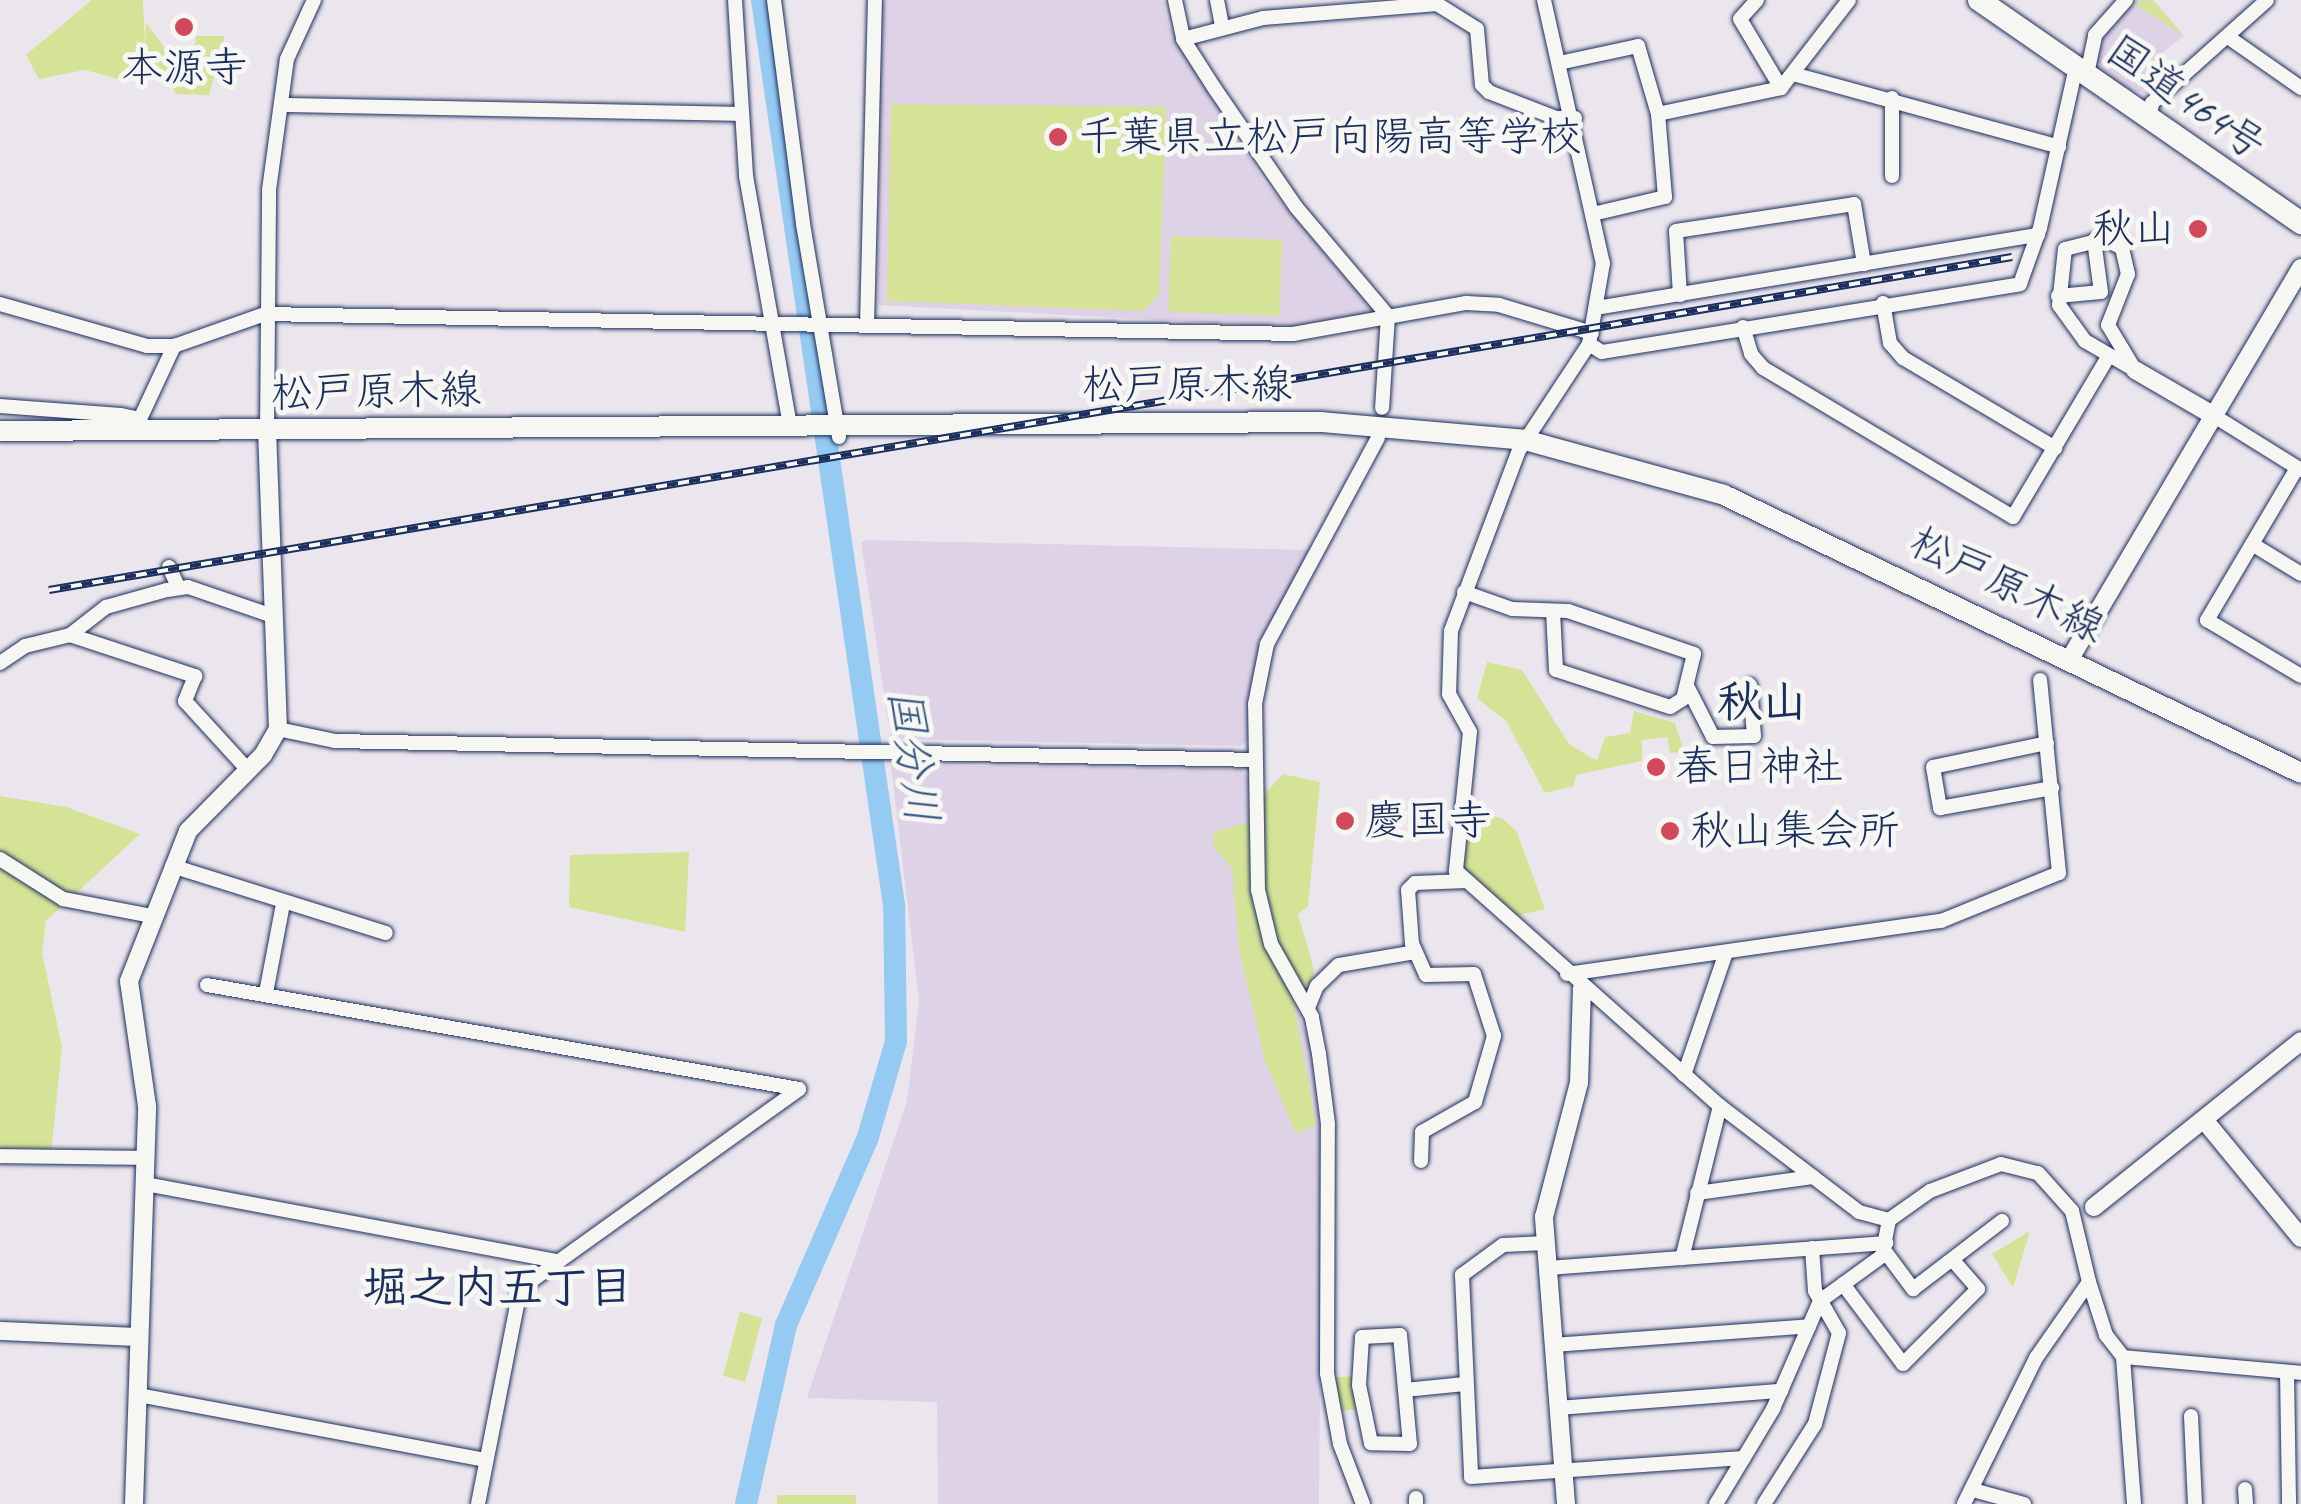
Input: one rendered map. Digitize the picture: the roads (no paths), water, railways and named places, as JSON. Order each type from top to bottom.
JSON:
[{"type":"highway","name":"国道464号","points":[[1979,0],[2301,222]]},
{"type":"main road","name":"松戸原木線","points":[[0,430],[140,424],[267,430],[790,425],[840,431],[1374,423],[1525,440],[1724,495],[2071,657],[2301,773]]},
{"type":"street","points":[[134,1504],[147,1106],[129,980],[172,866],[203,812],[248,770],[278,729],[270,615],[265,314],[270,190],[290,48],[314,0]]},
{"type":"street","points":[[735,0],[738,114],[790,425]]},
{"type":"street","points":[[774,0],[819,326],[840,431]]},
{"type":"street","points":[[867,326],[874,0]]},
{"type":"street","points":[[1175,0],[1183,39],[1296,207],[1388,316],[1382,408]]},
{"type":"street","points":[[1217,0],[1222,26]]},
{"type":"street","points":[[1544,0],[1597,213],[1603,263],[1590,339],[1525,440],[1464,592],[1446,665],[1449,694],[1470,732],[1456,871],[1582,988],[1720,1106],[1858,1212],[1889,1220]]},
{"type":"street","points":[[1757,0],[1740,19],[1781,88]]},
{"type":"street","points":[[1658,114],[1781,88],[1849,0]]},
{"type":"street","points":[[0,304],[96,335],[174,346],[265,314],[1292,334],[1489,303],[1590,339],[1602,352],[2020,284],[2038,235],[2082,70],[2095,36],[2126,0]]},
{"type":"street","points":[[2150,116],[2152,103],[2267,0]]},
{"type":"street","points":[[1183,39],[1222,26],[1349,8],[1437,4],[1477,29],[1482,85],[1488,92],[1556,118],[1575,118]]},
{"type":"street","points":[[2228,37],[2301,88]]},
{"type":"street","points":[[1559,63],[1638,46],[1658,114],[1664,196],[1597,213]]},
{"type":"street","points":[[1793,74],[2059,146]]},
{"type":"street","points":[[1892,98],[1892,176]]},
{"type":"street","points":[[282,105],[738,114]]},
{"type":"street","points":[[1680,294],[1676,231],[1854,204],[1864,264]]},
{"type":"street","points":[[1596,308],[2038,235]]},
{"type":"street","points":[[2058,296],[2101,292],[2094,240]]},
{"type":"street","points":[[2134,370],[2120,354],[2108,320],[2128,274],[2117,242],[2094,240],[2065,249],[2058,296],[2072,327],[2108,357],[2299,469],[2208,620],[2301,676]]},
{"type":"street","points":[[2071,657],[2211,414],[2301,268]]},
{"type":"street","points":[[1883,304],[1890,343],[1904,358],[2055,448]]},
{"type":"street","points":[[2072,327],[2108,320]]},
{"type":"street","points":[[1743,327],[1751,354],[1763,368],[2013,517],[2108,357]]},
{"type":"street","points":[[0,406],[140,424],[174,346]]},
{"type":"street","points":[[1363,1504],[1340,1444],[1327,1374],[1328,1124],[1308,1008],[1263,920],[1255,704],[1267,644],[1378,438]]},
{"type":"street","points":[[2252,544],[2301,574]]},
{"type":"street","points":[[169,566],[179,588]]},
{"type":"street","points":[[0,663],[25,646],[70,636],[106,607],[179,588],[270,615]]},
{"type":"street","points":[[1464,592],[1512,608],[1554,611],[1694,654],[1683,699],[1670,707],[1556,670],[1554,611]]},
{"type":"street","points":[[70,636],[195,676],[185,701],[248,770]]},
{"type":"street","points":[[1567,974],[1962,916],[2002,893],[2059,873],[2040,680]]},
{"type":"street","points":[[1687,686],[1713,737],[1754,736],[1750,685]]},
{"type":"street","points":[[278,729],[335,741],[1255,760]]},
{"type":"street","points":[[2047,744],[1932,767],[1940,808],[2052,788]]},
{"type":"street","points":[[0,858],[63,899],[152,916]]},
{"type":"street","points":[[172,866],[283,904],[386,933]]},
{"type":"street","points":[[1420,1161],[1422,1132],[1475,1102],[1494,1036],[1474,974],[1430,978],[1414,952],[1408,890],[1415,883],[1466,881]]},
{"type":"street","points":[[266,992],[283,904]]},
{"type":"street","points":[[1308,1008],[1317,986],[1339,965],[1414,952]]},
{"type":"street","points":[[1684,1075],[1726,952]]},
{"type":"street","points":[[207,985],[266,992],[800,1089],[520,1289],[478,1504]]},
{"type":"street","points":[[1566,1504],[1545,1208],[1578,1083],[1582,988]]},
{"type":"street","points":[[2080,1226],[2094,1207],[2301,1040]]},
{"type":"street","points":[[1682,1258],[1720,1106]]},
{"type":"street","points":[[2205,1121],[2301,1238]]},
{"type":"street","points":[[0,1156],[146,1158]]},
{"type":"street","points":[[1716,1504],[1781,1391],[1820,1302],[1885,1247],[1889,1220],[1930,1191],[2001,1164],[2038,1173],[2080,1226],[2090,1282],[2106,1335],[2124,1357],[2134,1504]]},
{"type":"street","points":[[1697,1193],[1813,1178]]},
{"type":"street","points":[[144,1184],[557,1261]]},
{"type":"street","points":[[1885,1247],[1913,1289],[2002,1221]]},
{"type":"street","points":[[1546,1243],[1503,1245],[1462,1275],[1471,1477],[1742,1458]]},
{"type":"street","points":[[1548,1268],[1812,1248],[1885,1247]]},
{"type":"street","points":[[1764,1504],[1815,1424],[1839,1333],[1820,1302],[1812,1248]]},
{"type":"street","points":[[1843,1284],[1902,1364],[1978,1289],[1954,1261]]},
{"type":"street","points":[[1964,1504],[2036,1358],[2090,1282]]},
{"type":"street","points":[[1553,1345],[1809,1326]]},
{"type":"street","points":[[0,1331],[139,1337]]},
{"type":"street","points":[[1400,1335],[1405,1390],[1410,1444],[1371,1443],[1359,1385],[1362,1337],[1400,1335]]},
{"type":"street","points":[[2124,1357],[2294,1373],[2289,1504]]},
{"type":"street","points":[[1405,1390],[1465,1384]]},
{"type":"street","points":[[1558,1408],[1781,1391]]},
{"type":"street","points":[[138,1396],[486,1460]]},
{"type":"street","points":[[2191,1416],[2195,1504]]},
{"type":"street","points":[[1973,1490],[2024,1504]]},
{"type":"waterway","name":"国分川","points":[[746,1504],[786,1325],[868,1137],[896,1041],[894,905],[762,0]]},
{"type":"railway","points":[[49,590],[2012,257]]},
{"type":"place","name":"本源寺","points":[[184,27]]},
{"type":"place","name":"千葉県立松戸向陽高等学校","points":[[1058,137]]},
{"type":"place","name":"秋山","points":[[2198,229]]},
{"type":"place","name":"春日神社","points":[[1656,767]]},
{"type":"place","name":"慶国寺","points":[[1345,821]]},
{"type":"place","name":"秋山集会所","points":[[1670,831]]},
{"type":"district","name":"秋山","points":[[1762,703]]},
{"type":"district","name":"堀之内五丁目","points":[[498,1288]]}]
